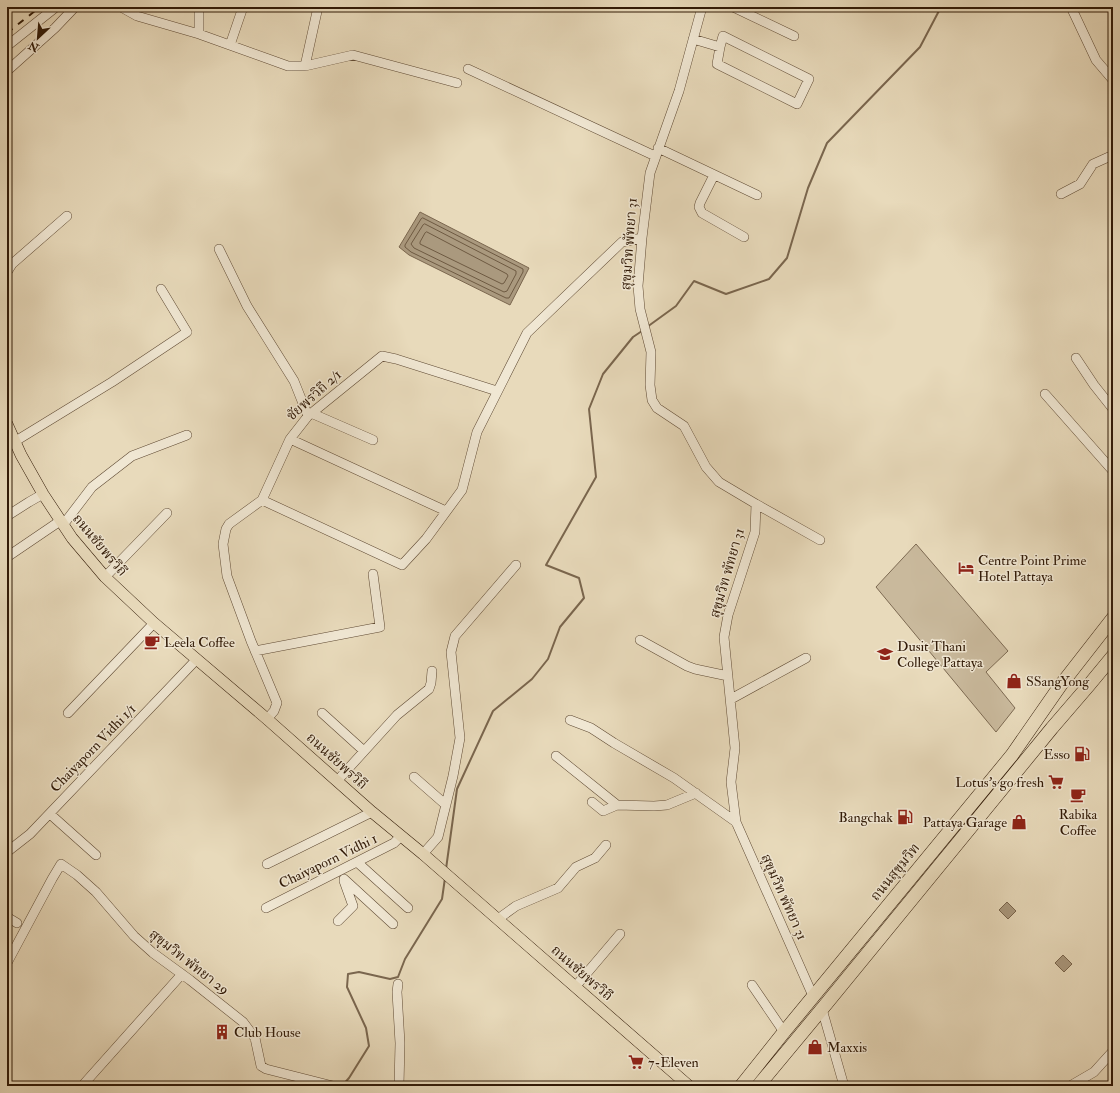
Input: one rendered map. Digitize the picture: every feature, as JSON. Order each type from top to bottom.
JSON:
[{"type":"highway","name":"ถนนสุขุมวิท","points":[[741,1086],[1012,755],[1060,686],[1113,618]]},
{"type":"highway","points":[[1094,642],[1094,652],[1099,658],[1107,660],[1112,657]]},
{"type":"highway","points":[[758,1086],[1112,657]]},
{"type":"main road","name":"ถนนชัยพรวิถี","points":[[8,428],[42,494],[84,553],[105,577],[154,622],[689,1086]]},
{"type":"street","points":[[7,46],[56,7]]},
{"type":"street","points":[[7,71],[55,28],[75,7]]},
{"type":"street","points":[[121,7],[137,16],[199,34],[288,66],[304,66],[353,55],[457,83]]},
{"type":"street","points":[[199,7],[199,34]]},
{"type":"street","points":[[230,45],[243,7]]},
{"type":"street","points":[[304,66],[318,7]]},
{"type":"street","name":"สุขุมวิท พัทยา 31","points":[[702,7],[679,91],[650,173],[638,286],[641,316],[651,352],[652,400],[657,408],[684,426],[706,467],[719,482],[756,504],[755,532],[728,615],[724,637],[735,748],[731,782],[736,822],[814,996]]},
{"type":"street","points":[[733,7],[794,36]]},
{"type":"street","points":[[1071,7],[1096,60],[1113,80]]},
{"type":"street","points":[[723,36],[808,79],[797,104],[717,64],[720,47],[723,36]]},
{"type":"street","points":[[693,39],[720,47]]},
{"type":"street","points":[[468,69],[757,195]]},
{"type":"street","points":[[1061,194],[1080,184],[1093,164],[1113,155]]},
{"type":"street","points":[[714,175],[700,203],[700,210],[702,213],[744,237]]},
{"type":"street","points":[[7,272],[12,264],[67,216]]},
{"type":"street","points":[[262,500],[402,565],[426,539],[462,490],[477,432],[527,333],[622,242],[642,238]]},
{"type":"street","points":[[219,249],[247,306],[294,381],[310,415],[373,440]]},
{"type":"street","points":[[14,442],[112,382],[187,332],[161,289]]},
{"type":"street","name":"ชัยพรวิถี 2/1","points":[[267,719],[274,711],[277,703],[254,651],[227,576],[223,544],[226,529],[229,524],[262,500],[290,439],[310,415],[382,356],[396,359],[497,391]]},
{"type":"street","points":[[1076,358],[1094,385],[1113,409]]},
{"type":"street","points":[[1045,394],[1113,471]]},
{"type":"street","points":[[7,556],[62,523],[92,487],[132,456],[187,435]]},
{"type":"street","points":[[290,439],[446,511]]},
{"type":"street","points":[[7,516],[42,494]]},
{"type":"street","points":[[756,504],[820,540]]},
{"type":"street","points":[[105,577],[167,513]]},
{"type":"street","points":[[422,854],[438,837],[460,738],[451,652],[455,636],[516,565]]},
{"type":"street","points":[[254,651],[380,627],[373,574]]},
{"type":"street","points":[[68,713],[154,622]]},
{"type":"street","points":[[640,640],[691,668],[728,676]]},
{"type":"street","points":[[731,700],[806,658]]},
{"type":"street","name":"Chaiyaporn Vidhi 1/1","points":[[7,852],[30,834],[50,814],[197,659]]},
{"type":"street","points":[[337,781],[397,715],[429,688],[432,671]]},
{"type":"street","points":[[322,713],[364,751]]},
{"type":"street","points":[[570,720],[591,728],[674,778],[736,822]]},
{"type":"street","points":[[556,756],[616,805]]},
{"type":"street","points":[[414,777],[446,805]]},
{"type":"street","points":[[592,802],[603,810],[616,805],[667,805],[696,793]]},
{"type":"street","points":[[267,864],[372,812]]},
{"type":"street","points":[[50,814],[96,855]]},
{"type":"street","name":"Chaiyaporn Vidhi 1","points":[[266,908],[342,875],[357,862],[394,844],[401,836]]},
{"type":"street","points":[[498,919],[516,906],[558,888],[576,868],[595,858],[606,845]]},
{"type":"street","points":[[357,862],[408,908]]},
{"type":"street","name":"สุขุมวิท พัทยา 29","points":[[7,963],[61,864],[77,875],[96,892],[134,936],[153,953],[243,1022],[255,1038],[261,1066],[332,1086]]},
{"type":"street","points":[[338,921],[353,906],[342,875]]},
{"type":"street","points":[[342,875],[393,924]]},
{"type":"street","points":[[7,917],[17,923]]},
{"type":"street","points":[[575,987],[620,934]]},
{"type":"street","points":[[82,1086],[182,974]]},
{"type":"street","points":[[398,984],[400,1043],[399,1086]]},
{"type":"street","points":[[752,985],[784,1032]]},
{"type":"street","points":[[822,1010],[844,1086]]},
{"type":"street","points":[[1070,1086],[1094,1072],[1113,1051]]},
{"type":"shaded area","points":[[916,544],[1008,651],[986,672],[1015,708],[996,732],[876,587]]},
{"type":"water","points":[[420,212],[529,268],[510,305],[409,255],[399,247]]},
{"type":"water","points":[[1007,902],[1016,911],[1008,919],[999,910]]},
{"type":"water","points":[[1063,955],[1072,964],[1064,972],[1055,963]]},
{"type":"waterway","points":[[647,327],[676,306],[694,281],[726,294],[769,279],[787,258],[808,188],[827,143],[920,47],[941,7]]},
{"type":"waterway","points":[[446,869],[457,789],[493,711],[532,679],[548,659],[560,627],[584,598],[579,578],[546,565],[596,477],[589,409],[603,374],[633,337],[642,331]]},
{"type":"waterway","points":[[342,1086],[349,1078],[369,1046],[366,1028],[347,987],[348,974],[359,972],[390,979],[398,977],[405,959],[442,899],[445,878]]},
{"type":"railway","points":[[7,33],[40,7]]},
{"type":"place","name":"Centre Point Prime Hotel Pattaya","points":[[966,568]]},
{"type":"place","name":"Leela Coffee","points":[[152,642]]},
{"type":"place","name":"Dusit Thani College Pattaya","points":[[885,654]]},
{"type":"place","name":"SSangYong","points":[[1014,681]]},
{"type":"place","name":"Esso","points":[[1082,754]]},
{"type":"place","name":"Lotus's go fresh","points":[[1056,782]]},
{"type":"place","name":"Rabika Coffee","points":[[1078,795]]},
{"type":"place","name":"Bangchak","points":[[905,817]]},
{"type":"place","name":"Pattaya Garage","points":[[1019,822]]},
{"type":"place","name":"Club House","points":[[222,1032]]},
{"type":"place","name":"Maxxis","points":[[815,1047]]},
{"type":"place","name":"7-Eleven","points":[[636,1062]]}]
